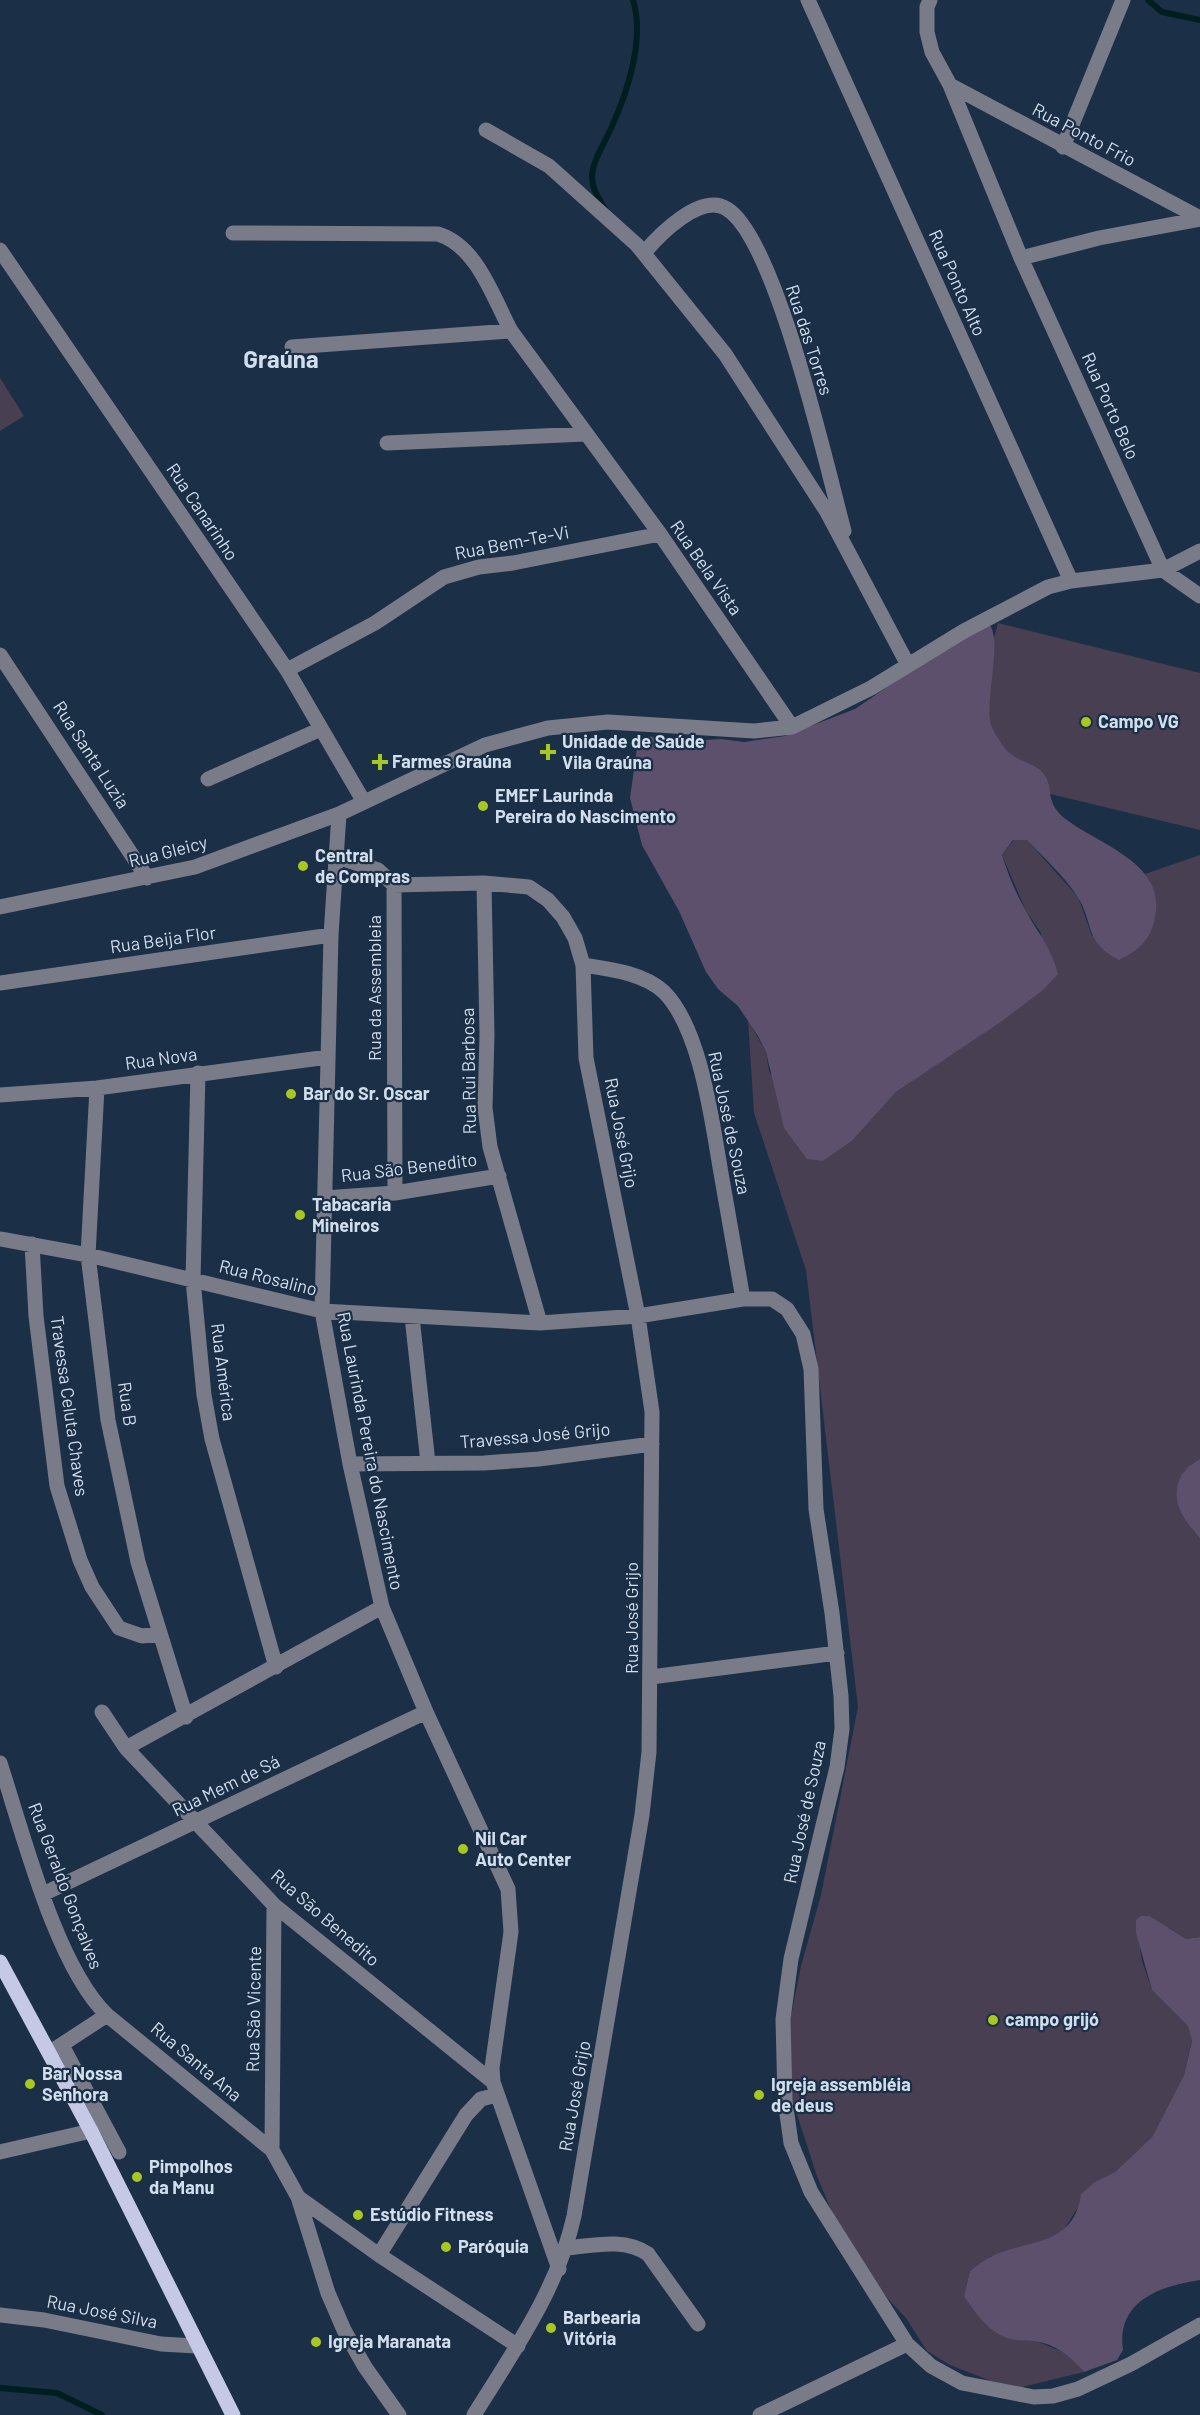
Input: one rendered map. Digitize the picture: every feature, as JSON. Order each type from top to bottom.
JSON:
[{"type":"main road","points":[[0,1962],[91,2131],[196,2346],[233,2415]]},
{"type":"street","name":"Rua Ponto Alto","points":[[808,0],[1071,581]]},
{"type":"street","name":"Rua Porto Belo","points":[[930,0],[927,6],[927,32],[932,52],[951,85],[1021,258],[1163,570]]},
{"type":"street","points":[[1063,147],[1123,0]]},
{"type":"street","name":"Rua Ponto Frio","points":[[951,85],[1063,147],[1200,218]]},
{"type":"street","name":"Rua das Torres","points":[[486,130],[549,166],[644,253],[725,354],[827,512],[908,665]]},
{"type":"street","name":"Rua das Torres","points":[[644,253],[662,231],[681,217],[709,206],[726,207],[746,226],[788,323],[851,555]]},
{"type":"street","points":[[1021,258],[1099,238],[1200,218]]},
{"type":"street","name":"Rua Bela Vista","points":[[233,233],[438,234],[453,238],[472,258],[512,331],[660,534],[792,727]]},
{"type":"street","name":"Rua Canarinho","points":[[0,250],[287,670],[364,802]]},
{"type":"street","points":[[292,347],[512,331]]},
{"type":"street","points":[[387,443],[585,434]]},
{"type":"street","name":"Rua Bem-Te-Vi","points":[[287,670],[375,623],[444,577],[479,567],[513,563],[660,534]]},
{"type":"street","points":[[339,814],[485,745],[548,728],[608,722],[754,731],[792,727],[832,709],[1020,600],[1048,587],[1071,581],[1163,570],[1200,551]]},
{"type":"street","points":[[1163,570],[1200,596]]},
{"type":"street","name":"Rua Santa Luzia","points":[[0,655],[147,878]]},
{"type":"street","points":[[208,779],[321,729]]},
{"type":"street","name":"Rua Gleicy","points":[[0,907],[147,878],[234,854],[339,814]]},
{"type":"street","name":"Rua Laurinda Pereira do Nascimento","points":[[339,814],[331,935],[322,1311],[350,1464],[382,1607],[426,1712],[508,1889],[511,1932],[492,2068],[495,2088],[559,2269]]},
{"type":"street","points":[[337,857],[378,870],[394,885],[484,883],[529,887],[548,900],[563,917],[575,938],[583,964]]},
{"type":"street","name":"Rua Rui Barbosa","points":[[484,883],[487,1035],[485,1108],[490,1147],[540,1323]]},
{"type":"street","name":"Rua da Assembleia","points":[[394,885],[395,1193]]},
{"type":"street","name":"Rua Beija Flor","points":[[0,983],[331,935]]},
{"type":"street","name":"Rua José de Souza","points":[[583,964],[647,980],[663,992],[678,1010],[698,1058],[743,1299]]},
{"type":"street","name":"Rua José Grijo","points":[[559,2269],[567,2248],[642,1815],[650,1752],[652,1412],[638,1316],[586,1058],[583,964]]},
{"type":"street","name":"Rua Nova","points":[[0,1095],[97,1088],[198,1073],[328,1058]]},
{"type":"street","name":"Rua América","points":[[198,1073],[194,1280],[204,1395],[212,1439],[276,1667]]},
{"type":"street","name":"Rua B","points":[[97,1088],[88,1255],[108,1420],[138,1562],[186,1717]]},
{"type":"street","name":"Rua São Benedito","points":[[324,1198],[395,1193],[499,1176]]},
{"type":"street","name":"Rua Rosalino","points":[[0,1239],[88,1255],[322,1311],[540,1323],[638,1316]]},
{"type":"street","name":"Travessa Celuta Chaves","points":[[32,1244],[36,1316],[57,1486],[80,1560],[92,1587],[119,1628],[142,1636],[159,1634]]},
{"type":"street","name":"Rua José de Souza","points":[[638,1316],[743,1299],[772,1299],[787,1309],[803,1334],[811,1369],[816,1509],[837,1653],[842,1730],[837,1767],[786,1987],[783,2019],[785,2100],[791,2143],[811,2192],[907,2344],[931,2366],[962,2383],[1034,2397],[1078,2390],[1131,2364],[1200,2325]]},
{"type":"street","points":[[412,1317],[428,1463]]},
{"type":"street","name":"Travessa José Grijo","points":[[350,1464],[484,1463],[538,1459],[652,1444]]},
{"type":"street","points":[[126,1748],[382,1607]]},
{"type":"street","points":[[651,1677],[837,1653]]},
{"type":"street","name":"Rua São Benedito","points":[[102,1712],[126,1748],[274,1905],[495,2088]]},
{"type":"street","name":"Rua Mem de Sá","points":[[43,1894],[426,1712]]},
{"type":"street","name":"Rua Geraldo Gonçalves","points":[[0,1763],[43,1894],[80,1982],[92,2000],[107,2015]]},
{"type":"street","name":"Rua São Vicente","points":[[272,2150],[274,1905]]},
{"type":"street","points":[[49,2052],[107,2015]]},
{"type":"street","name":"Rua Santa Ana","points":[[107,2015],[272,2150],[298,2197],[328,2293],[365,2367],[399,2415]]},
{"type":"street","points":[[65,2051],[119,2152]]},
{"type":"street","points":[[379,2255],[466,2115],[495,2088]]},
{"type":"street","points":[[0,2152],[91,2131]]},
{"type":"street","name":"Rua Santa Ana","points":[[298,2197],[379,2255],[518,2346]]},
{"type":"street","points":[[567,2248],[626,2244],[638,2247],[648,2254],[698,2324]]},
{"type":"street","points":[[474,2415],[518,2346],[559,2269]]},
{"type":"street","name":"Rua José Silva","points":[[0,2314],[44,2320],[161,2344],[196,2346]]},
{"type":"street","points":[[760,2415],[907,2344]]},
{"type":"shaded area","points":[[0,378],[24,416],[0,431]]},
{"type":"shaded area","points":[[988,623],[994,641],[990,714],[994,731],[1010,753],[1043,773],[1049,784],[1051,800],[1063,817],[1126,856],[1140,868],[1150,882],[1156,898],[1153,925],[1143,943],[1119,960],[1100,946],[1095,939],[1077,896],[1060,874],[1027,840],[1013,840],[1002,855],[1004,862],[1012,884],[1048,949],[1058,974],[1042,991],[1002,1021],[896,1092],[852,1141],[823,1161],[807,1159],[784,1128],[766,1052],[758,1036],[738,1006],[718,989],[706,972],[679,911],[642,845],[630,798],[638,741],[645,736],[691,741],[721,739],[744,742],[785,736],[855,709],[943,649]]},
{"type":"shaded area","name":"Campo VG","points":[[998,623],[1200,673],[1200,830],[959,772]]},
{"type":"shaded area","points":[[1014,840],[1027,840],[1078,897],[1092,936],[1150,882],[1145,874],[1200,855],[1200,1459],[1192,1464],[1183,1516],[1200,1539],[1200,1937],[1186,1939],[1150,1916],[1140,1949],[1152,1990],[1188,2026],[1192,2040],[1184,2075],[1152,2137],[1115,2172],[1095,2182],[1062,2232],[1036,2243],[991,2256],[970,2271],[964,2296],[1010,2339],[1036,2341],[1058,2350],[1071,2356],[1084,2372],[1022,2387],[991,2381],[950,2365],[927,2351],[906,2318],[873,2283],[834,2217],[817,2176],[790,2093],[788,2030],[801,1966],[821,1895],[858,1707],[806,1270],[754,1113],[748,1020],[766,1052],[769,1071],[823,1161],[852,1141],[896,1092],[1042,991],[1041,933],[1026,911],[1002,855]]},
{"type":"shaded area","points":[[1200,1459],[1200,1539],[1183,1516],[1177,1499],[1177,1491],[1181,1476]]},
{"type":"shaded area","points":[[1141,1916],[1150,1916],[1186,1939],[1200,1937],[1200,2280],[1170,2287],[1144,2299],[1126,2319],[1123,2350],[1117,2360],[1084,2372],[1074,2361],[1056,2348],[1034,2341],[1011,2339],[996,2333],[978,2316],[964,2296],[970,2271],[982,2262],[994,2255],[1049,2238],[1070,2223],[1077,2210],[1081,2194],[1095,2182],[1115,2172],[1152,2137],[1184,2075],[1192,2041],[1188,2026],[1152,1990],[1136,1933],[1136,1920]]},
{"type":"waterway","points":[[606,211],[593,186],[592,177],[597,158],[618,112],[633,64],[637,31],[633,0]]},
{"type":"waterway","points":[[1148,0],[1162,12],[1200,20]]},
{"type":"waterway","points":[[0,2388],[57,2393],[102,2415]]},
{"type":"place","name":"Campo VG","points":[[1086,722]]},
{"type":"place","name":"Unidade de Saúde Vila Graúna","points":[[548,752]]},
{"type":"place","name":"Farmes Graúna","points":[[380,762]]},
{"type":"place","name":"EMEF Laurinda Pereira do Nascimento","points":[[483,806]]},
{"type":"place","name":"Central de Compras","points":[[303,866]]},
{"type":"place","name":"Bar do Sr. Oscar","points":[[291,1094]]},
{"type":"place","name":"Tabacaria Mineiros","points":[[300,1215]]},
{"type":"place","name":"Nil Car Auto Center","points":[[463,1849]]},
{"type":"place","name":"campo grijó","points":[[993,2020]]},
{"type":"place","name":"Bar Nossa Senhora","points":[[30,2084]]},
{"type":"place","name":"Igreja assembléia de deus","points":[[759,2095]]},
{"type":"place","name":"Pimpolhos da Manu","points":[[137,2177]]},
{"type":"place","name":"Estúdio Fitness","points":[[358,2215]]},
{"type":"place","name":"Paróquia","points":[[446,2247]]},
{"type":"place","name":"Barbearia Vitória","points":[[551,2328]]},
{"type":"place","name":"Igreja Maranata","points":[[316,2342]]},
{"type":"district","name":"Graúna","points":[[281,360]]}]
